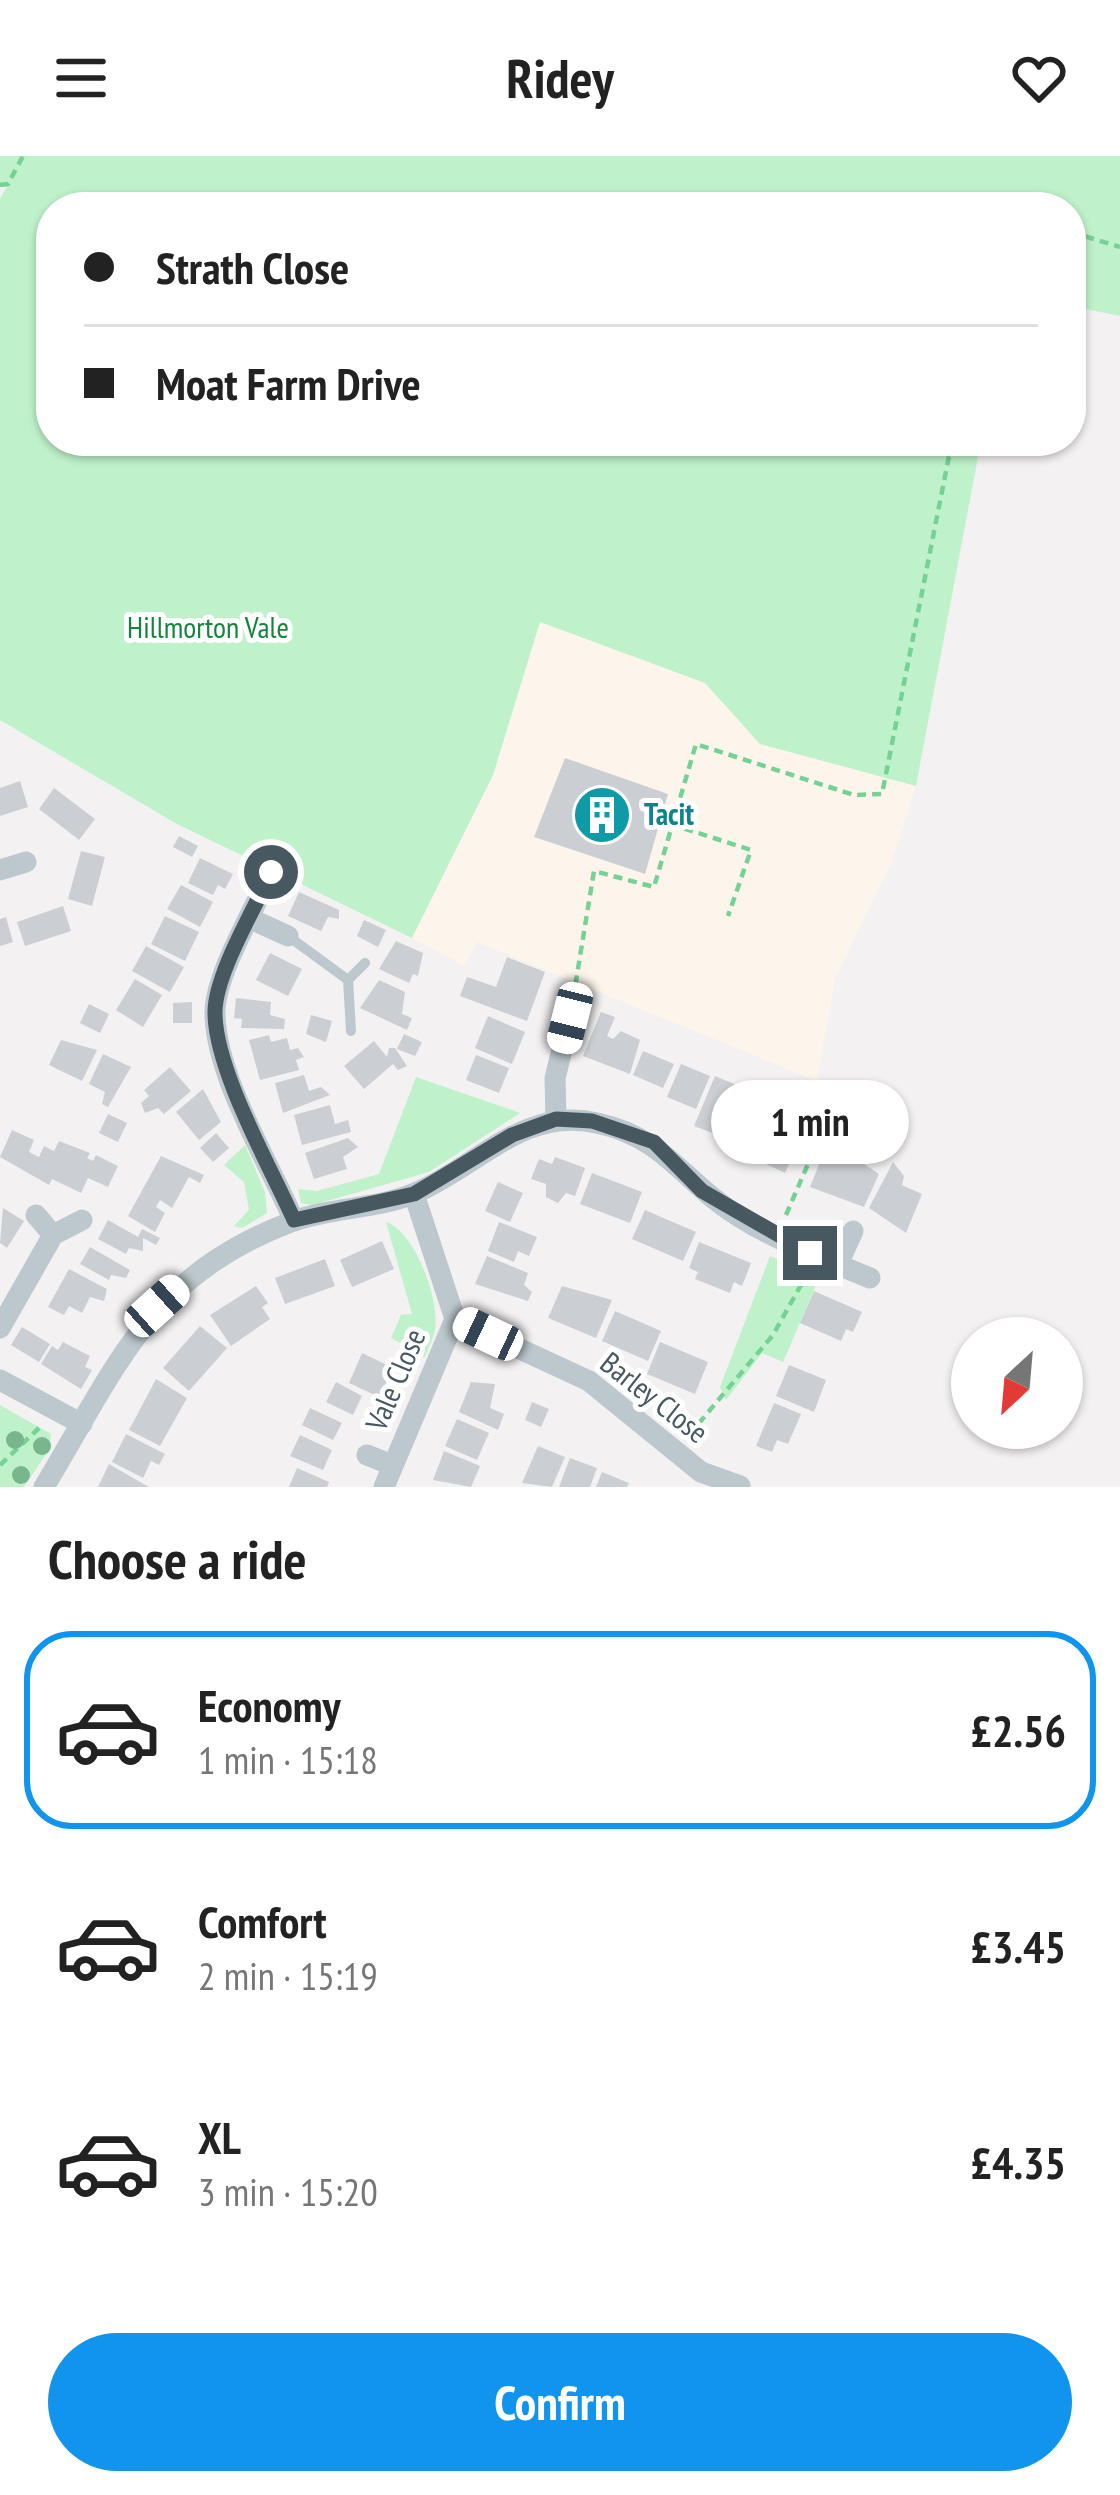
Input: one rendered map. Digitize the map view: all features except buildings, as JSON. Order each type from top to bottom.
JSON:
[{"type":"street","points":[[0,870],[26,862]]},
{"type":"street","points":[[271,872],[223,979],[215,1011],[230,1088],[294,1220]]},
{"type":"street","points":[[250,919],[288,936]]},
{"type":"street","points":[[556,1119],[555,1078],[570,1018]]},
{"type":"street","points":[[44,1487],[124,1348],[157,1306],[225,1250],[294,1220],[414,1194],[512,1135],[556,1119],[592,1121],[654,1142],[702,1191],[810,1253],[870,1278]]},
{"type":"street","points":[[414,1194],[455,1319]]},
{"type":"street","points":[[36,1214],[53,1235]]},
{"type":"street","points":[[0,1328],[53,1235],[82,1220]]},
{"type":"street","points":[[838,1264],[854,1231]]},
{"type":"street","name":"Barley Close","points":[[455,1319],[589,1381],[715,1483],[740,1486]]},
{"type":"street","name":"Vale Close","points":[[384,1487],[455,1319]]},
{"type":"street","points":[[0,1380],[82,1424]]},
{"type":"street","name":"Vale Close","points":[[367,1455],[392,1465]]},
{"type":"lane","points":[[288,936],[348,980]]},
{"type":"lane","points":[[351,1031],[348,980],[365,963]]},
{"type":"path","points":[[0,184],[8,184],[23,156]]},
{"type":"path","points":[[1086,237],[1120,247]]},
{"type":"path","points":[[570,1018],[594,871],[654,887],[696,744],[854,795],[882,794],[949,456]]},
{"type":"path","points":[[670,824],[751,850],[728,916]]},
{"type":"path","points":[[781,1226],[840,1090]]},
{"type":"path","points":[[670,1447],[679,1445],[718,1404],[773,1335],[811,1268],[810,1253]]},
{"type":"path","points":[[0,1465],[47,1423]]},
{"type":"shaded area","points":[[539,621],[705,683],[760,744],[916,786],[891,864],[835,979],[817,1081],[477,942],[465,966],[412,938],[493,775]]},
{"type":"green space","name":"Hillmorton Vale","points":[[0,156],[1120,156],[1120,316],[1086,309],[1086,192],[36,192],[36,456],[978,456],[916,786],[760,744],[705,683],[540,622],[493,775],[412,938],[177,824],[0,720],[0,199],[8,185],[0,185]]},
{"type":"green space","points":[[416,1077],[520,1113],[429,1172],[313,1205],[301,1203],[298,1189],[317,1191],[379,1174]]},
{"type":"green space","points":[[245,1145],[265,1192],[267,1213],[242,1228],[234,1226],[249,1210],[244,1182],[224,1165]]},
{"type":"green space","points":[[386,1222],[416,1252],[434,1302],[435,1330],[425,1357],[391,1338],[401,1315],[412,1314]]},
{"type":"green space","points":[[770,1256],[820,1276],[783,1362],[762,1353],[726,1400],[720,1387]]},
{"type":"green space","points":[[0,1405],[51,1434],[49,1450],[24,1487],[0,1487]]},
{"type":"place","name":"Tacit","points":[[602,815]]},
{"type":"route","points":[[271,872],[223,979],[215,1011],[230,1088],[259,1137],[294,1220],[414,1194],[512,1135],[556,1119],[592,1121],[654,1142],[702,1191],[760,1229],[810,1253]]}]
